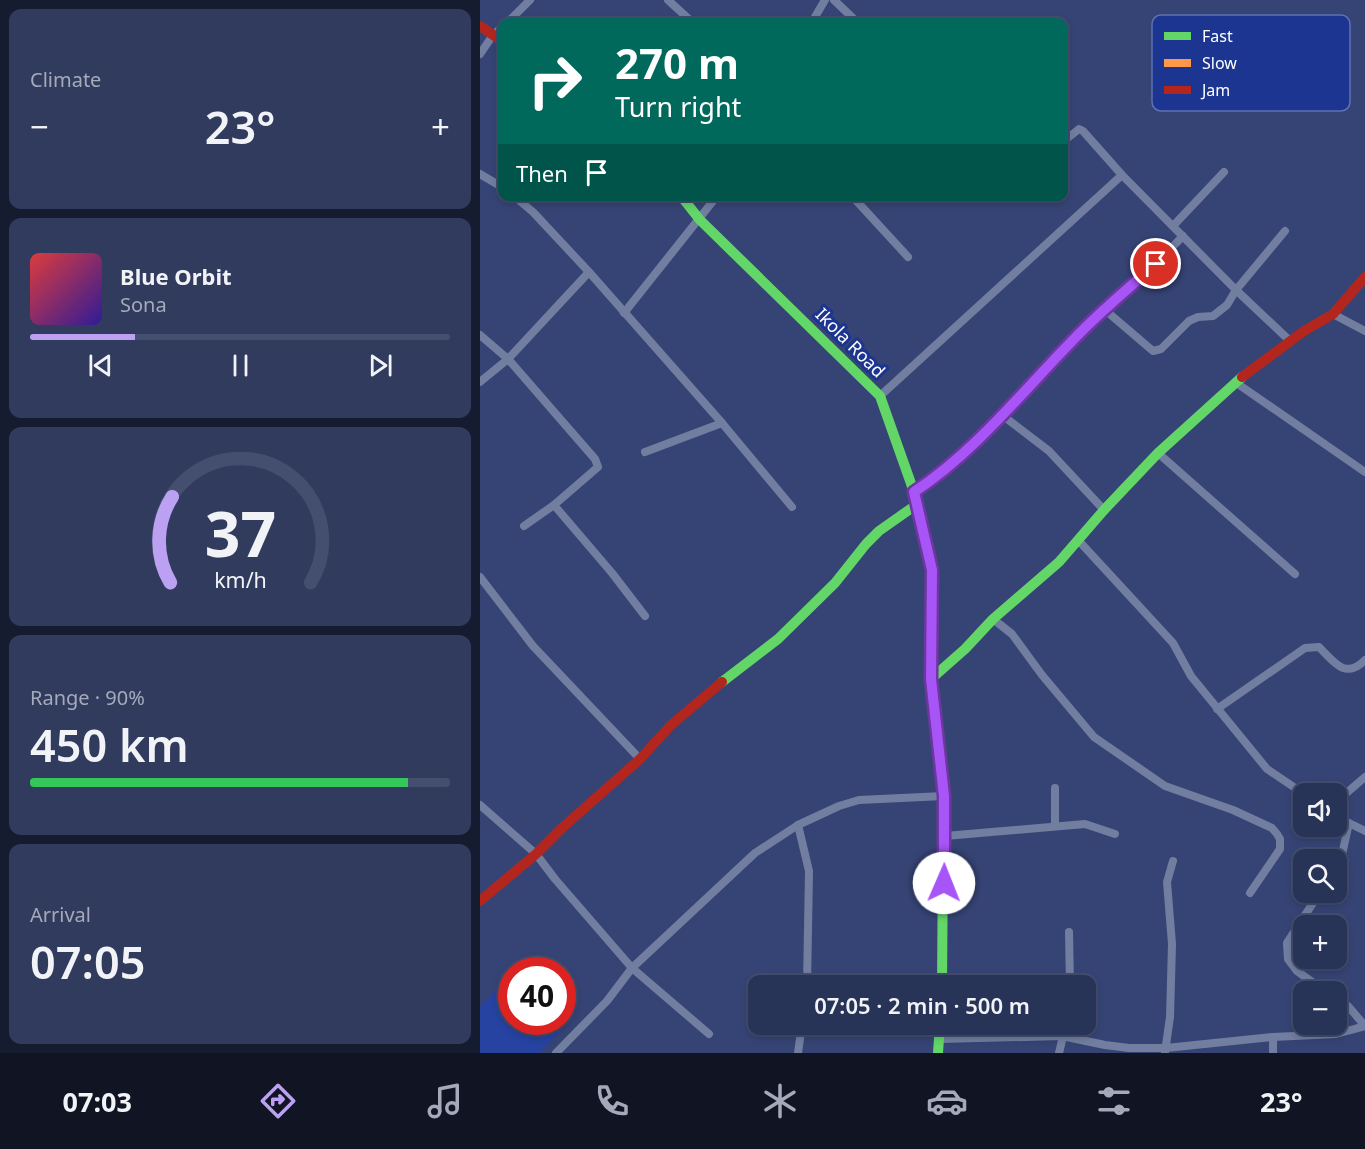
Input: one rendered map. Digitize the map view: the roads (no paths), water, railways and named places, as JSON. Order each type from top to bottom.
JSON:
[{"type":"street","points":[[512,18],[530,0]]},
{"type":"street","points":[[668,0],[688,18]]},
{"type":"street","points":[[814,18],[825,0]]},
{"type":"street","points":[[834,0],[853,18]]},
{"type":"street","points":[[480,26],[498,38]]},
{"type":"street","points":[[480,54],[498,31]]},
{"type":"street","points":[[1068,138],[1079,129],[1081,130],[1122,175],[1290,341]]},
{"type":"street","points":[[1173,225],[1224,172]]},
{"type":"street","points":[[480,174],[498,185]]},
{"type":"street","points":[[880,396],[1122,175]]},
{"type":"street","points":[[520,201],[590,272],[792,507]]},
{"type":"street","name":"Ikola Road","points":[[685,201],[700,220],[880,396],[914,492],[932,570],[931,679],[944,796],[942,975]]},
{"type":"street","points":[[624,313],[713,201]]},
{"type":"street","points":[[857,201],[908,257]]},
{"type":"street","points":[[1105,310],[1153,351],[1157,351],[1189,321],[1198,317],[1213,316],[1227,305],[1236,290],[1285,231]]},
{"type":"street","points":[[914,492],[954,461],[1105,310],[1183,236]]},
{"type":"street","points":[[480,382],[508,359],[590,272]]},
{"type":"street","points":[[931,679],[1059,562],[1158,453],[1235,382],[1290,341],[1333,314],[1365,277]]},
{"type":"street","points":[[1333,314],[1365,331]]},
{"type":"street","points":[[480,335],[508,359],[595,459],[598,466],[554,505],[524,526]]},
{"type":"street","points":[[1235,382],[1365,472]]},
{"type":"street","points":[[1002,415],[1049,451],[1104,510]]},
{"type":"street","points":[[645,452],[722,423]]},
{"type":"street","points":[[1158,453],[1295,574]]},
{"type":"street","points":[[554,505],[645,616]]},
{"type":"street","points":[[480,901],[536,854],[640,759],[696,702],[778,639],[834,583],[879,531],[916,505]]},
{"type":"street","points":[[1078,540],[1173,643],[1191,676],[1267,769],[1293,787]]},
{"type":"street","points":[[480,577],[533,646],[640,759]]},
{"type":"street","points":[[993,620],[1012,634],[1042,675],[1094,737],[1165,786],[1233,810],[1272,828],[1280,839],[1280,849],[1250,893]]},
{"type":"street","points":[[1217,709],[1305,648],[1319,647],[1339,666],[1348,670],[1365,660]]},
{"type":"street","points":[[1347,793],[1365,777]]},
{"type":"street","points":[[1054,826],[1055,788]]},
{"type":"street","points":[[556,1053],[607,1001],[632,968],[755,854],[798,825],[838,806],[859,800],[944,796]]},
{"type":"street","points":[[480,805],[536,854],[632,968],[709,1034]]},
{"type":"street","points":[[1343,849],[1349,823],[1365,831]]},
{"type":"street","points":[[945,836],[1085,824],[1115,834]]},
{"type":"street","points":[[798,825],[809,871],[807,975]]},
{"type":"street","points":[[1166,1051],[1170,1017],[1172,944],[1167,882],[1173,861]]},
{"type":"street","points":[[1310,981],[1296,971],[1288,959],[1287,943],[1313,903]]},
{"type":"street","points":[[1069,932],[1070,975]]},
{"type":"street","points":[[940,1039],[1062,1036],[1113,1046],[1166,1051],[1273,1037],[1336,1034],[1365,1026],[1347,1005]]},
{"type":"street","points":[[798,1053],[800,1035]]},
{"type":"street","points":[[938,1053],[940,1035]]},
{"type":"street","points":[[1059,1053],[1062,1036]]},
{"type":"street","points":[[1273,1037],[1273,1053]]}]
